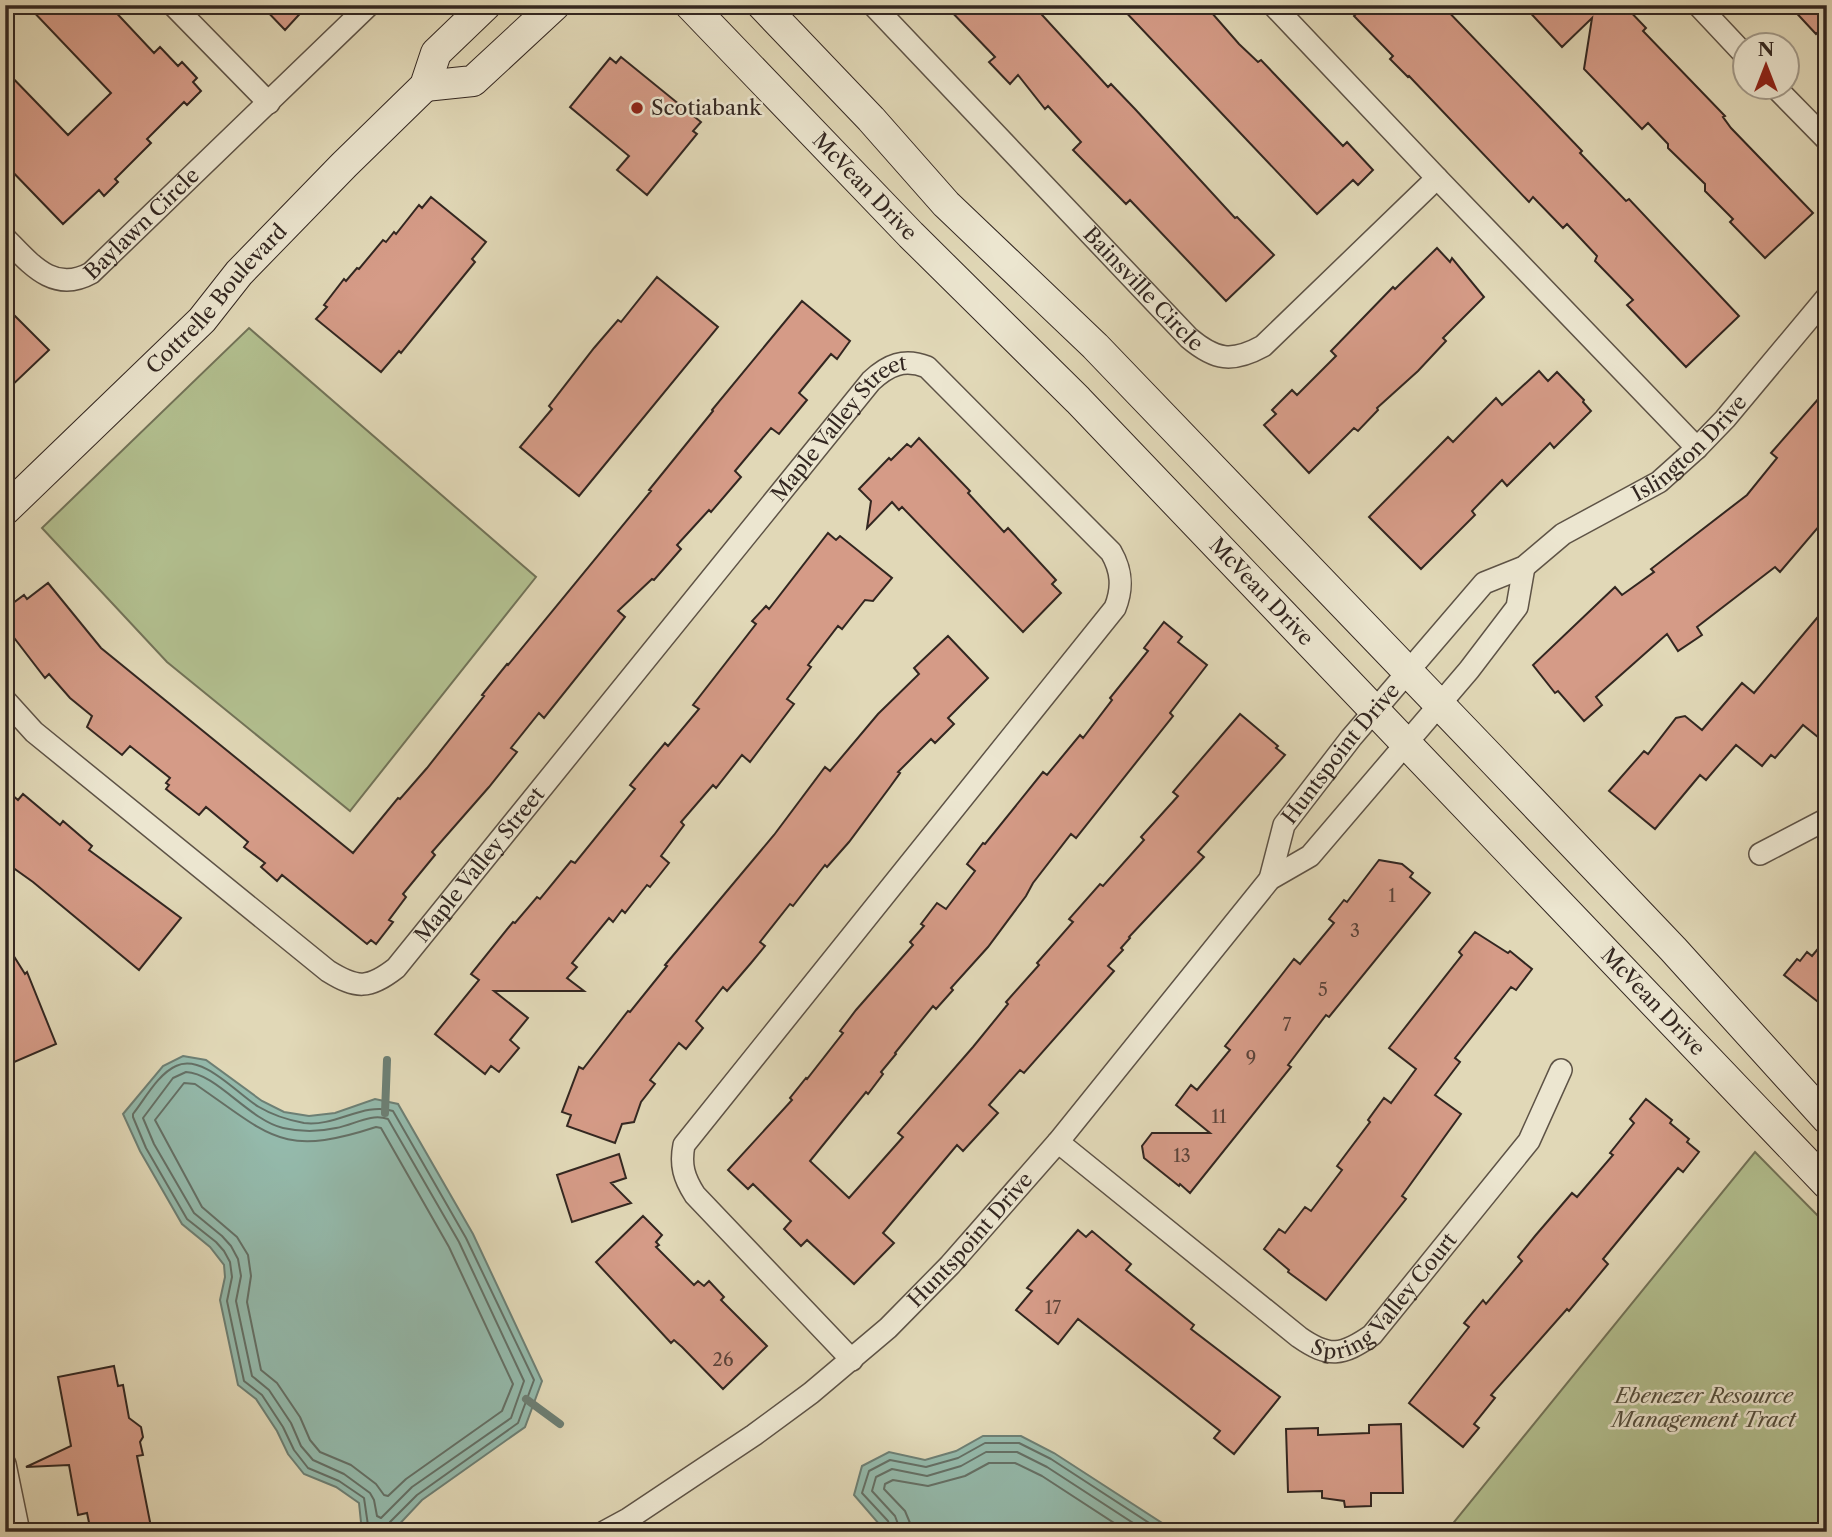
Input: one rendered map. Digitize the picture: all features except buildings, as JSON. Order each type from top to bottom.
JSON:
[{"type":"main road","name":"Cottrelle Boulevard","points":[[5,510],[202,320],[248,263],[425,86],[436,52],[486,5]]},
{"type":"main road","points":[[425,86],[473,81],[555,5]]},
{"type":"main road","name":"McVean Drive","points":[[690,5],[911,234],[1078,400],[1827,1184]]},
{"type":"main road","points":[[762,5],[871,118],[946,204],[1096,346],[1439,704],[1673,949],[1827,1119]]},
{"type":"street","points":[[173,5],[268,103]]},
{"type":"street","name":"Baylawn Circle","points":[[5,238],[40,273],[64,280],[82,278],[115,252],[369,5]]},
{"type":"street","name":"Bainsville Circle","points":[[873,5],[1168,317],[1206,352],[1222,357],[1237,357],[1263,346],[1437,178]]},
{"type":"street","points":[[1273,5],[1698,449]]},
{"type":"street","points":[[1698,5],[1730,38]]},
{"type":"street","points":[[1790,102],[1827,140]]},
{"type":"street","name":"Islington Drive","points":[[1408,672],[1484,583],[1524,567],[1563,534],[1659,482],[1698,449],[1827,297]]},
{"type":"street","name":"Maple Valley Street","points":[[5,700],[34,732],[328,971],[347,983],[367,984],[383,978],[396,968],[870,381],[890,366],[902,362],[927,366],[1111,552],[1118,565],[1121,593],[1115,608],[684,1144],[681,1161],[685,1180],[695,1195],[852,1360]]},
{"type":"street","points":[[1439,704],[1517,607],[1524,567]]},
{"type":"street","name":"Huntspoint Drive","points":[[1270,879],[1284,825],[1343,748],[1408,672]]},
{"type":"street","name":"Huntspoint Drive","points":[[604,1532],[632,1525],[852,1360],[888,1328],[950,1265],[1058,1142],[1270,879],[1310,856],[1439,704]]},
{"type":"street","points":[[1760,854],[1827,819]]},
{"type":"street","name":"Spring Valley Court","points":[[1058,1142],[1299,1337],[1318,1350],[1338,1352],[1356,1346],[1372,1335],[1529,1141],[1561,1070]]},
{"type":"street","points":[[5,1464],[19,1532]]},
{"type":"green space","points":[[249,328],[536,577],[350,811],[167,662],[42,528]]},
{"type":"green space","name":"Ebenezer Resource Management Tract","points":[[1755,1152],[1827,1225],[1827,1532],[1446,1532]]},
{"type":"water","points":[[183,1056],[206,1060],[262,1101],[284,1112],[309,1116],[335,1113],[375,1099],[398,1104],[473,1234],[542,1381],[525,1427],[422,1500],[392,1532],[362,1532],[359,1503],[336,1487],[304,1474],[288,1454],[256,1399],[238,1385],[220,1300],[225,1277],[224,1265],[210,1247],[182,1224],[140,1151],[123,1114],[163,1066]]},
{"type":"water","points":[[983,1436],[1021,1436],[1054,1453],[1176,1532],[886,1532],[854,1495],[862,1466],[889,1452],[925,1460],[956,1451]]},
{"type":"waterway","points":[[385,1113],[387,1060]]},
{"type":"waterway","points":[[526,1399],[560,1424]]},
{"type":"place","name":"Scotiabank","points":[[637,108]]}]
